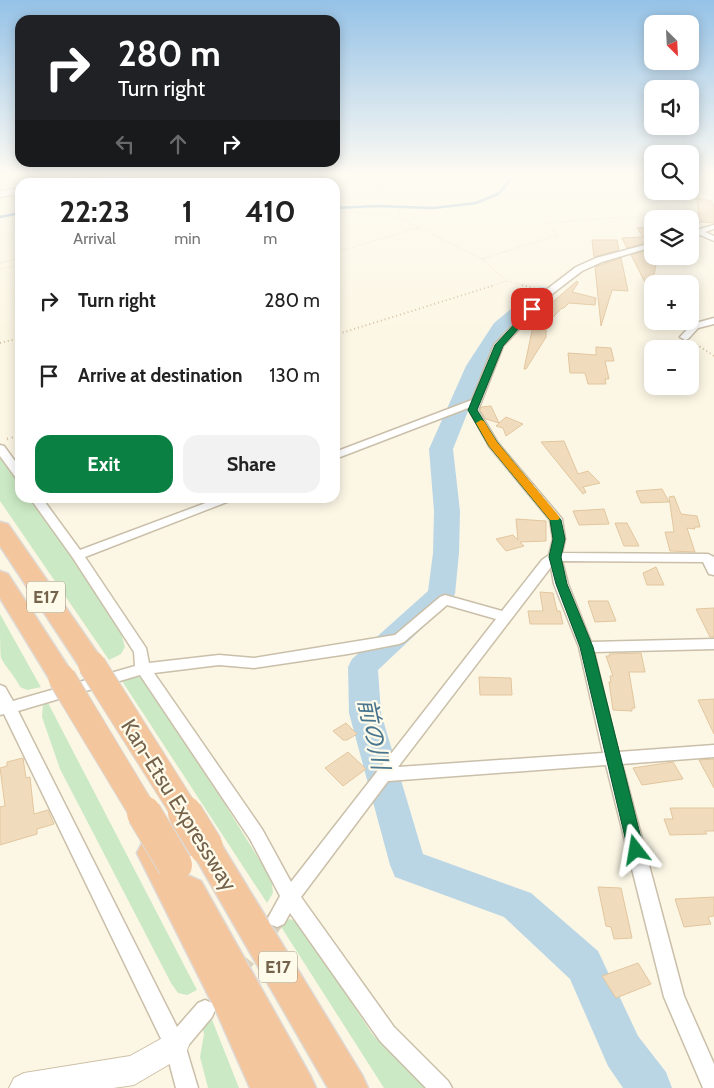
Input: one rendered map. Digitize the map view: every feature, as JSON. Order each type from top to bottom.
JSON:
[{"type":"highway","name":"Kan-Etsu Expressway","points":[[0,529],[92,665],[206,847],[349,1088]]},
{"type":"highway","name":"E17","points":[[0,579],[85,716],[169,868]]},
{"type":"highway","name":"Kan-Etsu Expressway","points":[[169,868],[297,1088]]},
{"type":"highway","points":[[169,868],[250,1042],[269,1088]]},
{"type":"main road","points":[[24,1088],[134,1070],[175,1045]]},
{"type":"street","points":[[699,232],[714,227]]},
{"type":"street","points":[[699,232],[714,240]]},
{"type":"street","points":[[644,247],[585,266],[549,292],[499,345],[473,410],[493,444],[556,520],[559,539],[555,557],[564,592],[586,647],[612,758],[674,997],[714,1088]]},
{"type":"street","points":[[685,337],[695,326],[714,321]]},
{"type":"street","points":[[340,454],[476,402]]},
{"type":"street","points":[[0,448],[15,469]]},
{"type":"street","points":[[40,503],[77,555],[141,652],[143,669],[256,834],[290,896],[387,1034],[441,1088]]},
{"type":"street","points":[[77,555],[215,503]]},
{"type":"street","points":[[277,918],[290,896],[547,563],[555,557],[708,558],[714,571]]},
{"type":"street","points":[[5,708],[143,669],[219,660],[254,663],[348,649],[399,639],[445,600],[505,617]]},
{"type":"street","points":[[586,647],[714,644]]},
{"type":"street","points":[[0,691],[5,708],[175,1045],[187,1088]]},
{"type":"street","points":[[385,775],[714,751]]},
{"type":"street","points":[[175,1045],[205,1010]]},
{"type":"path","points":[[482,259],[558,235],[550,227]]},
{"type":"path","points":[[340,251],[420,228],[482,259],[507,281],[549,292]]},
{"type":"path","points":[[0,263],[15,259]]},
{"type":"path","points":[[0,269],[15,266]]},
{"type":"path","points":[[340,334],[507,281]]},
{"type":"path","points":[[685,337],[714,356]]},
{"type":"path","points":[[0,343],[15,339]]},
{"type":"path","points":[[0,442],[15,437]]},
{"type":"green space","points":[[0,455],[15,475],[15,503],[35,503],[119,625],[125,647],[121,654],[109,660],[0,501]]},
{"type":"green space","points":[[0,614],[41,687],[27,690],[20,687],[1,658]]},
{"type":"green space","points":[[134,673],[142,679],[223,801],[265,869],[272,884],[273,893],[267,903],[120,678]]},
{"type":"green space","points":[[47,701],[197,990],[187,995],[178,993],[171,983],[60,769],[42,717],[43,704]]},
{"type":"green space","points":[[290,919],[298,922],[373,1035],[425,1088],[384,1088],[278,922]]},
{"type":"green space","points":[[209,1012],[239,1088],[208,1088],[200,1057],[204,1034],[201,1023]]},
{"type":"building","points":[[637,228],[644,228],[644,243],[627,248],[622,238],[643,237]]},
{"type":"building","points":[[592,240],[617,240],[619,250],[594,257]]},
{"type":"building","points":[[644,251],[644,265],[656,265],[654,275],[644,275],[644,280],[631,255]]},
{"type":"building","points":[[621,258],[628,291],[612,290],[601,326],[595,267]]},
{"type":"building","points":[[577,281],[578,283],[572,292],[596,298],[595,305],[569,303],[562,308],[546,324],[546,337],[526,369],[524,369],[533,326],[526,325]]},
{"type":"building","points":[[596,347],[611,348],[614,361],[605,361],[609,379],[605,379],[606,384],[588,384],[585,373],[570,373],[568,353],[596,355]]},
{"type":"building","points":[[491,406],[499,423],[486,419],[480,410],[481,407]]},
{"type":"building","points":[[506,417],[523,424],[506,436],[503,428],[496,426]]},
{"type":"building","points":[[564,441],[578,474],[588,471],[600,483],[583,487],[586,492],[583,494],[541,442]]},
{"type":"building","points":[[662,489],[669,502],[641,503],[636,491]]},
{"type":"building","points":[[674,496],[681,514],[697,516],[700,527],[694,527],[695,529],[687,528],[695,552],[670,551],[665,532],[674,532],[669,497]]},
{"type":"building","points":[[604,509],[609,524],[579,525],[573,511]]},
{"type":"building","points":[[516,519],[546,521],[546,541],[520,542],[524,546],[506,551],[496,539],[513,535],[518,540]]},
{"type":"building","points":[[615,523],[627,523],[639,546],[624,546]]},
{"type":"building","points":[[656,567],[664,585],[647,585],[643,573]]},
{"type":"building","points":[[540,592],[553,593],[557,611],[560,611],[563,624],[530,624],[528,611],[543,611]]},
{"type":"building","points":[[588,601],[608,601],[616,621],[595,622]]},
{"type":"building","points":[[714,608],[714,637],[710,637],[696,609]]},
{"type":"building","points":[[641,653],[645,672],[629,672],[635,708],[632,708],[632,711],[613,710],[609,682],[611,682],[610,676],[613,676],[606,656],[610,656],[609,654]]},
{"type":"building","points":[[479,677],[511,678],[512,695],[480,695]]},
{"type":"building","points":[[714,699],[714,734],[698,700]]},
{"type":"building","points":[[346,723],[357,734],[347,740],[343,740],[333,731]]},
{"type":"building","points":[[348,752],[366,769],[343,786],[325,768]]},
{"type":"building","points":[[23,758],[26,778],[30,777],[34,814],[48,810],[54,824],[37,829],[37,834],[0,845],[0,807],[5,806],[0,768],[7,766],[7,762]]},
{"type":"building","points":[[714,759],[714,788],[699,760]]},
{"type":"building","points":[[673,762],[683,779],[642,785],[633,768]]},
{"type":"building","points":[[670,808],[714,808],[714,831],[705,831],[707,834],[670,835],[664,819],[673,819]]},
{"type":"building","points":[[598,887],[621,888],[632,938],[614,939],[611,927],[606,926]]},
{"type":"building","points":[[714,897],[714,916],[708,917],[711,924],[684,927],[675,899]]},
{"type":"building","points":[[638,963],[651,984],[616,998],[602,976]]},
{"type":"waterway","name":"前の川","points":[[542,292],[503,323],[476,366],[441,449],[447,511],[446,553],[441,594],[363,667],[365,713],[408,865],[517,905],[584,965],[623,1051],[650,1088]]},
{"type":"tunnel","points":[[235,973],[277,918]]},
{"type":"slow traffic","points":[[481,423],[493,444],[542,501],[554,518]]},
{"type":"route","points":[[532,309],[499,345],[473,410],[493,444],[556,520],[559,539],[555,557],[572,614],[586,647],[636,850]]}]
